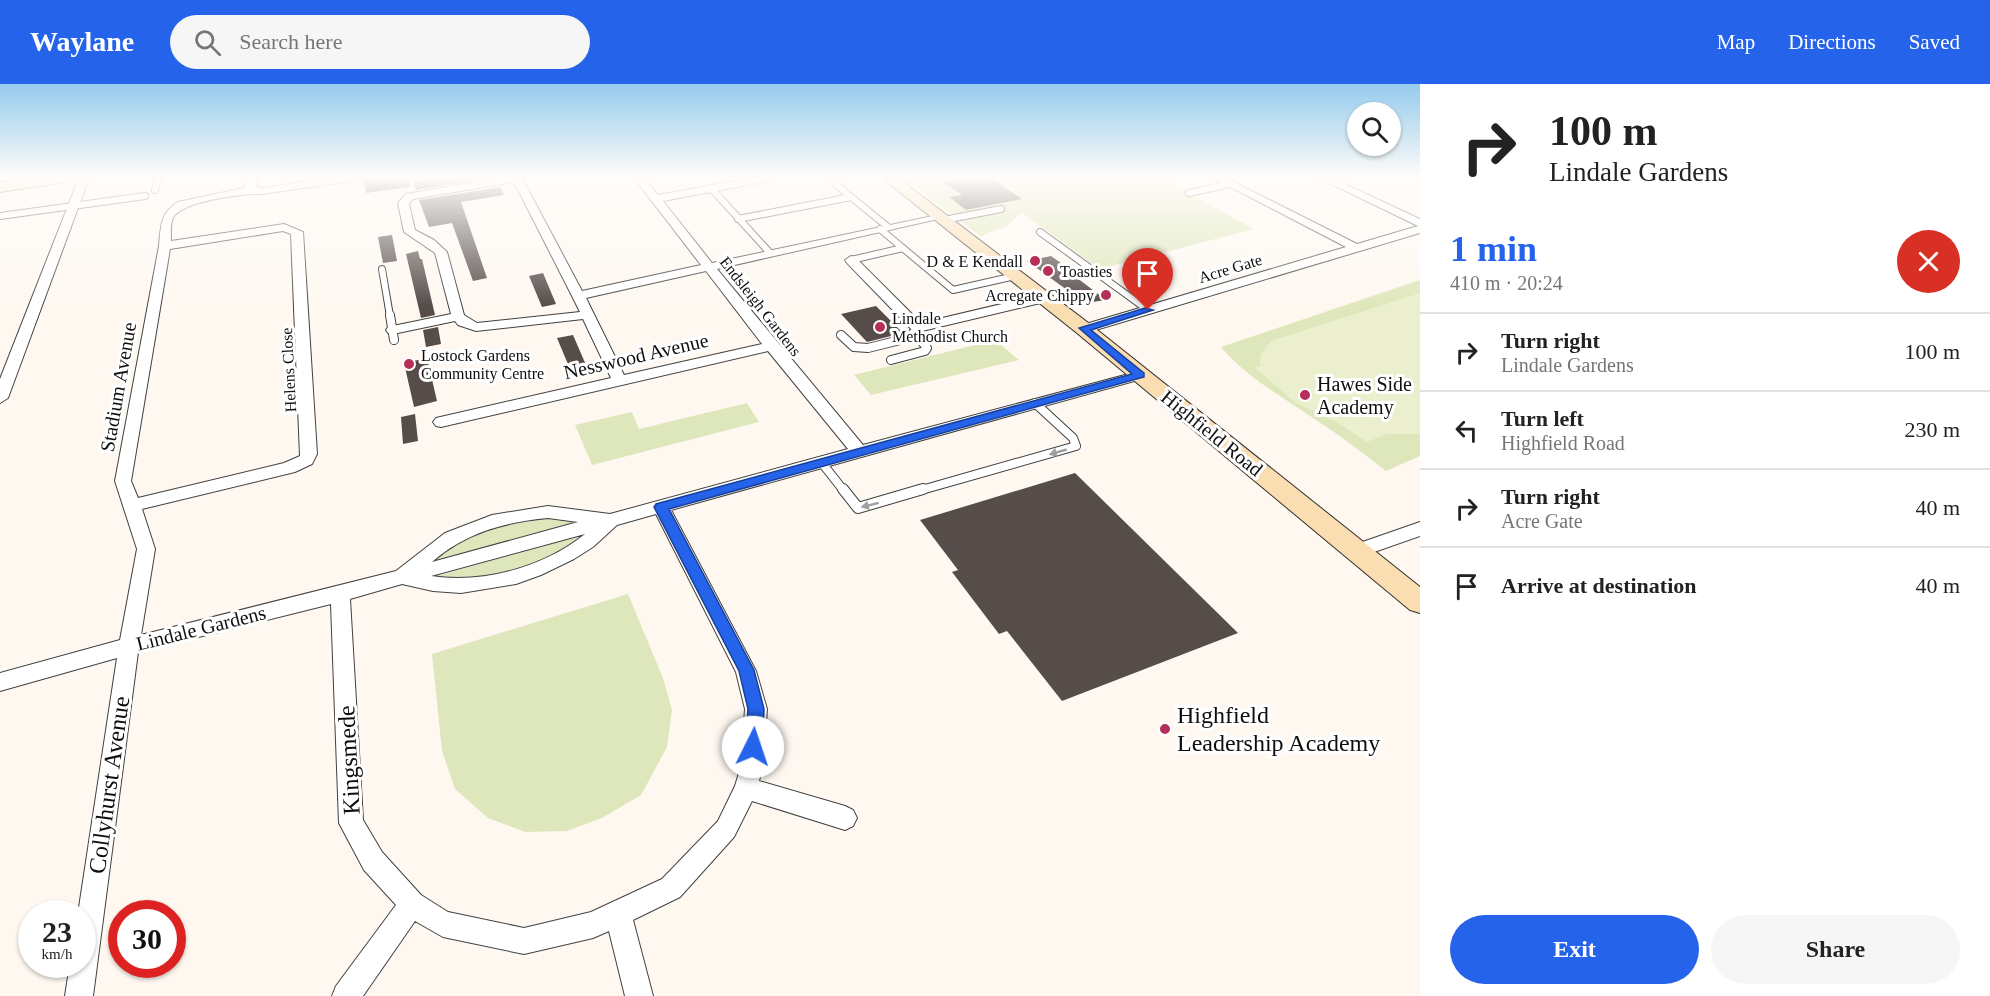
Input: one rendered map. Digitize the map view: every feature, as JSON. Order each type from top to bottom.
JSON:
[{"type":"street","points":[[0,398],[67,221]]},
{"type":"street","name":"Stadium Avenue","points":[[129,646],[146,549],[123,481],[165,246],[167,221]]},
{"type":"street","points":[[407,221],[410,232],[441,252],[458,316],[463,322],[476,327],[588,315]]},
{"type":"street","points":[[538,221],[620,381]]},
{"type":"street","name":"Endsleigh Gardens","points":[[672,221],[771,346],[860,453]]},
{"type":"street","points":[[578,296],[926,221]]},
{"type":"street","name":"Highfield Road","points":[[944,221],[1084,328],[1420,602]]},
{"type":"street","points":[[1301,221],[1354,248]]},
{"type":"street","name":"Helens Close","points":[[131,506],[289,468],[306,460],[309,454],[297,231],[284,227],[165,246]]},
{"type":"street","name":"Acre Gate","points":[[1084,328],[1420,229]]},
{"type":"street","points":[[851,260],[917,330],[1044,298]]},
{"type":"street","points":[[394,335],[458,316]]},
{"type":"street","name":"Nesswood Avenue","points":[[441,422],[771,346]]},
{"type":"street","name":"Lindale Gardens","points":[[0,682],[129,646],[340,594],[1140,375]]},
{"type":"street","name":"Kingsmede","points":[[340,594],[351,823],[373,861],[412,904],[443,924],[524,940],[593,925],[672,888],[726,829],[746,788],[752,766],[756,709],[746,670],[661,507]]},
{"type":"street","name":"Lindale Gardens","points":[[402,577],[442,543],[458,534],[502,520],[548,512],[611,520]]},
{"type":"street","name":"Lindale Gardens","points":[[402,577],[442,585],[463,585],[506,578],[566,555],[585,543],[611,520]]},
{"type":"street","points":[[1357,551],[1420,529]]},
{"type":"street","name":"Collyhurst Avenue","points":[[79,996],[129,646]]},
{"type":"street","points":[[746,788],[845,818]]},
{"type":"street","points":[[346,996],[412,904]]},
{"type":"street","points":[[618,913],[639,996]]},
{"type":"lane","points":[[739,221],[770,253]]},
{"type":"lane","points":[[876,221],[903,248],[953,290],[1016,276]]},
{"type":"lane","points":[[1040,232],[1148,310]]},
{"type":"lane","points":[[851,260],[903,248]]},
{"type":"lane","points":[[382,269],[394,335]]},
{"type":"lane","points":[[841,335],[857,348],[867,348],[903,340],[917,330],[926,344],[925,351],[891,360]]},
{"type":"lane","points":[[822,463],[858,508],[1076,446],[1072,438],[1035,404]]},
{"type":"green space","points":[[960,221],[1013,221],[1004,228],[991,231],[982,237]]},
{"type":"green space","points":[[1033,221],[1239,221],[1254,229],[1100,269]]},
{"type":"green space","name":"Hawes Side Academy","points":[[1420,280],[1420,456],[1386,471],[1255,379],[1221,347]]},
{"type":"green space","points":[[1420,293],[1420,434],[1387,434],[1367,442],[1340,424],[1296,403],[1255,368],[1261,366],[1261,355],[1271,341]]},
{"type":"green space","points":[[995,340],[1019,360],[871,395],[854,375]]},
{"type":"green space","points":[[747,403],[759,422],[592,465],[575,425],[632,412],[639,429]]},
{"type":"green space","points":[[524,515],[594,518],[417,565],[442,543]]},
{"type":"green space","points":[[599,530],[585,543],[506,578],[419,581]]},
{"type":"green space","points":[[628,594],[663,678],[672,710],[667,747],[641,795],[602,818],[567,831],[525,832],[488,818],[455,789],[442,751],[432,654]]},
{"type":"building","points":[[427,221],[467,221],[487,278],[473,281],[452,223],[429,227]]},
{"type":"building","points":[[392,235],[397,261],[383,263],[378,237]]},
{"type":"building","points":[[418,251],[422,259],[435,315],[421,318],[406,254]]},
{"type":"building","points":[[1051,256],[1106,300],[1085,303],[1027,261]]},
{"type":"building","points":[[543,273],[556,304],[542,307],[529,276]]},
{"type":"building","name":"Lindale Methodist Church","points":[[876,306],[903,333],[867,342],[841,314]]},
{"type":"building","points":[[438,327],[441,344],[426,347],[423,330]]},
{"type":"building","points":[[573,335],[586,365],[570,369],[557,338]]},
{"type":"building","points":[[427,358],[437,401],[414,407],[404,363]]},
{"type":"building","points":[[415,414],[418,441],[403,444],[401,417]]},
{"type":"building","name":"Highfield Leadership Academy","points":[[1075,473],[1238,633],[1062,701],[1007,631],[999,634],[952,572],[958,570],[920,520]]},
{"type":"place","name":"D & E Kendall","points":[[1035,261]]},
{"type":"place","name":"Toasties","points":[[1048,271]]},
{"type":"place","name":"Acregate Chippy","points":[[1106,295]]},
{"type":"place","name":"Lindale Methodist Church","points":[[880,327]]},
{"type":"place","name":"Lostock Gardens Community Centre","points":[[409,364]]},
{"type":"place","name":"Hawes Side Academy","points":[[1305,395]]},
{"type":"place","name":"Highfield Leadership Academy","points":[[1165,729]]},
{"type":"route","points":[[753,747],[756,709],[746,670],[661,507],[1140,375],[1084,328],[1148,310]]}]
